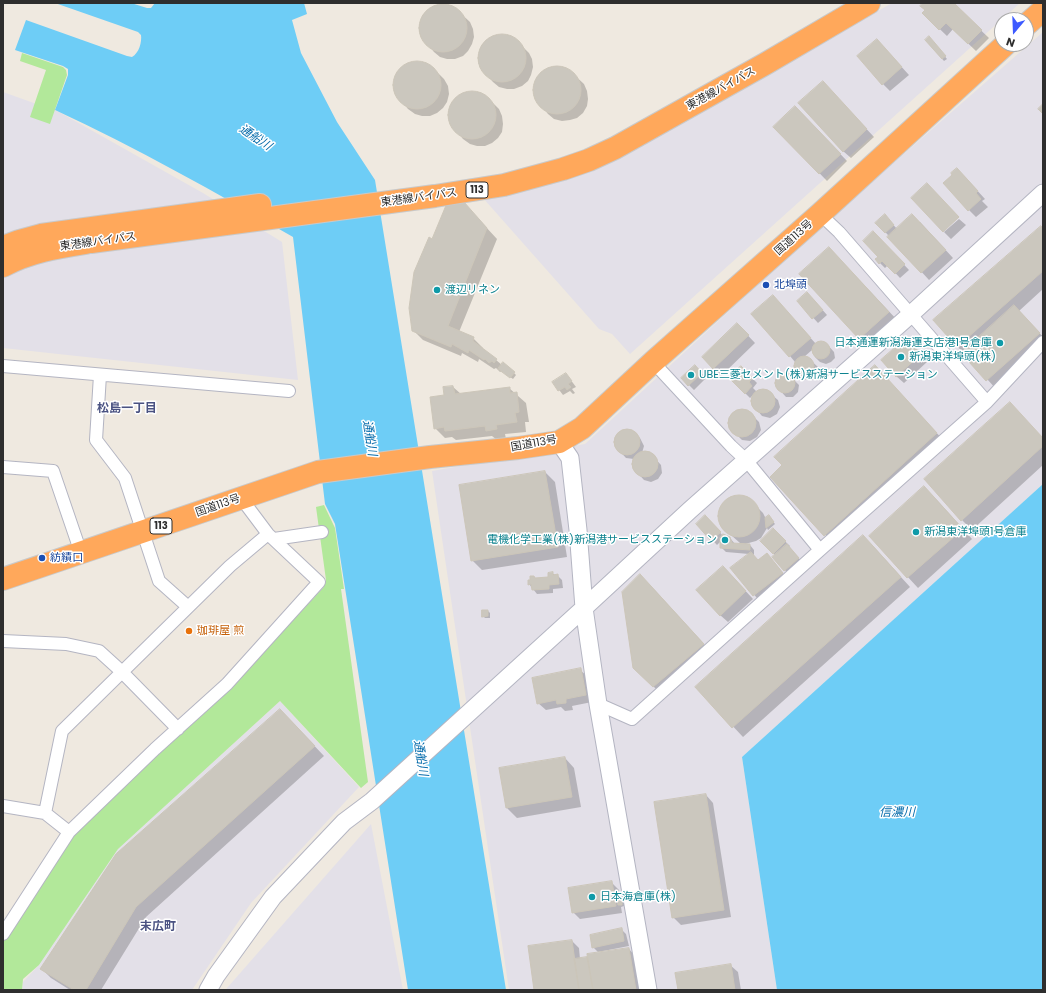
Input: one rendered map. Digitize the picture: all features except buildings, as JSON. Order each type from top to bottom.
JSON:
[{"type":"highway","name":"東港線バイパス","points":[[3,266],[23,256],[43,242],[207,211],[440,182],[502,172],[556,159],[608,139],[762,55],[849,3]]},
{"type":"highway","name":"東港線バイパス","points":[[3,247],[19,241],[91,242],[435,196],[504,185],[541,176],[588,160],[615,148],[766,64],[869,3]]},
{"type":"highway","points":[[1034,18],[1043,10]]},
{"type":"highway","name":"国道113号","points":[[3,579],[318,472],[559,442],[582,428],[653,362],[820,214],[997,52]]},
{"type":"street","points":[[208,990],[216,976],[273,897],[344,822],[372,801],[632,563],[910,315],[1043,193]]},
{"type":"street","points":[[820,214],[839,232],[987,402]]},
{"type":"street","points":[[3,239],[43,242]]},
{"type":"street","points":[[598,704],[632,719],[987,402],[1043,342]]},
{"type":"street","points":[[653,362],[731,446],[746,460],[820,550]]},
{"type":"street","points":[[3,366],[289,391]]},
{"type":"street","points":[[100,374],[96,440],[125,478],[159,581],[187,606]]},
{"type":"street","points":[[559,442],[570,458],[578,530],[584,608],[598,704],[648,990]]},
{"type":"street","points":[[3,467],[53,471],[81,553]]},
{"type":"street","points":[[3,934],[69,832],[227,684],[319,582],[271,537],[241,498]]},
{"type":"street","points":[[45,813],[62,731],[121,671],[230,566],[271,537],[322,532]]},
{"type":"street","points":[[3,642],[66,644],[99,651],[121,671],[178,729]]},
{"type":"street","points":[[3,806],[45,813],[69,832]]},
{"type":"shaded area","points":[[892,3],[1020,3],[1010,12],[994,12],[994,26],[630,354],[612,334],[599,329],[483,198],[701,112]]},
{"type":"shaded area","points":[[1043,32],[1043,484],[742,757],[777,990],[509,990],[432,471],[585,444],[818,229],[1020,52],[1034,52],[1034,40]]},
{"type":"shaded area","points":[[3,92],[59,112],[203,193],[282,242],[298,380],[3,348]]},
{"type":"shaded area","points":[[280,701],[359,787],[251,903],[192,990],[22,990],[23,982],[39,965],[118,849]]},
{"type":"shaded area","points":[[371,824],[403,990],[226,990],[227,988]]},
{"type":"green space","points":[[22,53],[63,67],[66,70],[67,75],[50,124],[30,117],[46,70],[20,61]]},
{"type":"green space","points":[[324,505],[335,528],[344,589],[341,589],[368,782],[361,788],[280,701],[118,849],[39,965],[23,979],[22,990],[3,990],[3,941],[74,831],[229,689],[323,588],[326,580],[316,507]]},
{"type":"water","name":"通船川","points":[[55,3],[131,3],[151,8],[155,3],[304,3],[307,14],[292,20],[301,53],[337,122],[375,180],[506,990],[408,990],[335,524],[325,504],[293,237],[176,171],[55,110],[68,75],[68,69],[15,50],[26,20],[132,57],[138,50],[141,35],[138,32]]},
{"type":"water","name":"信濃川","points":[[1043,484],[1043,990],[777,990],[742,757]]},
{"type":"place","name":"北埠頭","points":[[766,285]]},
{"type":"place","name":"渡辺リネン","points":[[437,290]]},
{"type":"place","name":"日本通運新潟海運支店港1号倉庫","points":[[1000,343]]},
{"type":"place","name":"新潟東洋埠頭(株)","points":[[901,357]]},
{"type":"place","name":"UBE三菱セメント(株)新潟サービスステーション","points":[[691,375]]},
{"type":"place","name":"新潟東洋埠頭1号倉庫","points":[[916,532]]},
{"type":"place","name":"電機化学工業(株)新潟港サービスステーション","points":[[725,540]]},
{"type":"place","name":"紡績口","points":[[42,558]]},
{"type":"place","name":"珈琲屋 煎","points":[[189,631]]},
{"type":"place","name":"日本海倉庫(株)","points":[[592,897]]},
{"type":"district","name":"松島一丁目","points":[[127,409]]},
{"type":"district","name":"末広町","points":[[158,927]]}]
